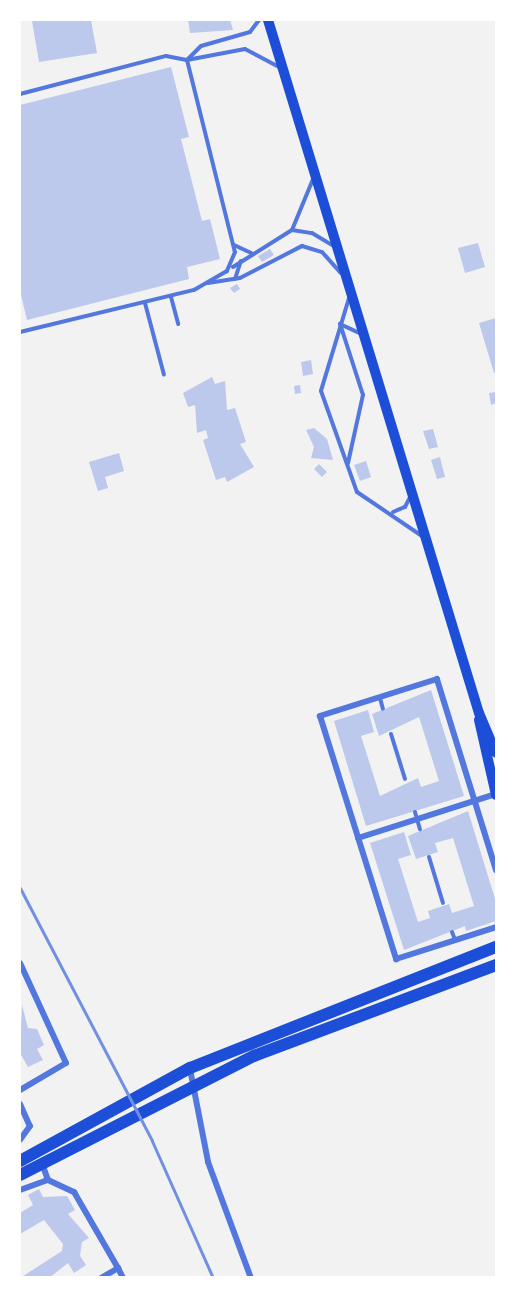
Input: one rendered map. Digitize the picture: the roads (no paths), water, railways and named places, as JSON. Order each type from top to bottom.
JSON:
[{"type":"highway","points":[[20,1175],[42,1163],[159,1085],[190,1068],[496,947]]},
{"type":"highway","points":[[20,1161],[194,1083],[381,1004],[496,965]]},
{"type":"main road","points":[[268,20],[479,713],[496,753]]},
{"type":"main road","points":[[479,713],[481,745],[496,795]]},
{"type":"street","points":[[496,870],[437,679],[320,716],[396,959],[496,927]]},
{"type":"street","points":[[358,838],[416,816],[496,795]]},
{"type":"street","points":[[20,964],[66,1063],[20,1090]]},
{"type":"street","points":[[190,1068],[208,1162],[251,1278]]},
{"type":"street","points":[[20,1104],[30,1126],[20,1140]]},
{"type":"street","points":[[42,1163],[48,1180]]},
{"type":"street","points":[[20,1190],[48,1180],[74,1192],[85,1205],[123,1278]]},
{"type":"street","points":[[101,1278],[118,1268]]},
{"type":"lane","points":[[187,60],[201,46],[250,32],[259,20]]},
{"type":"lane","points":[[20,94],[166,56],[187,60],[245,49],[260,52],[284,72]]},
{"type":"lane","points":[[187,60],[235,257],[227,271]]},
{"type":"lane","points":[[207,284],[292,230],[305,209],[314,173]]},
{"type":"lane","points":[[292,230],[312,233],[337,247]]},
{"type":"lane","points":[[231,241],[241,251],[255,252]]},
{"type":"lane","points":[[20,332],[171,297],[207,284],[235,280],[305,246],[322,252],[345,278]]},
{"type":"lane","points":[[235,280],[243,270],[241,261]]},
{"type":"lane","points":[[350,294],[321,391],[357,492],[393,512],[428,542]]},
{"type":"lane","points":[[171,297],[178,324]]},
{"type":"lane","points":[[145,303],[164,375]]},
{"type":"lane","points":[[340,324],[353,327],[364,339]]},
{"type":"lane","points":[[340,324],[363,395],[348,467]]},
{"type":"lane","points":[[393,512],[405,507],[410,487]]},
{"type":"lane","points":[[380,697],[383,709]]},
{"type":"lane","points":[[391,734],[405,779]]},
{"type":"lane","points":[[416,816],[420,829]]},
{"type":"lane","points":[[429,857],[443,903]]},
{"type":"lane","points":[[452,932],[455,940]]},
{"type":"railway","points":[[20,888],[152,1141],[213,1278]]}]
